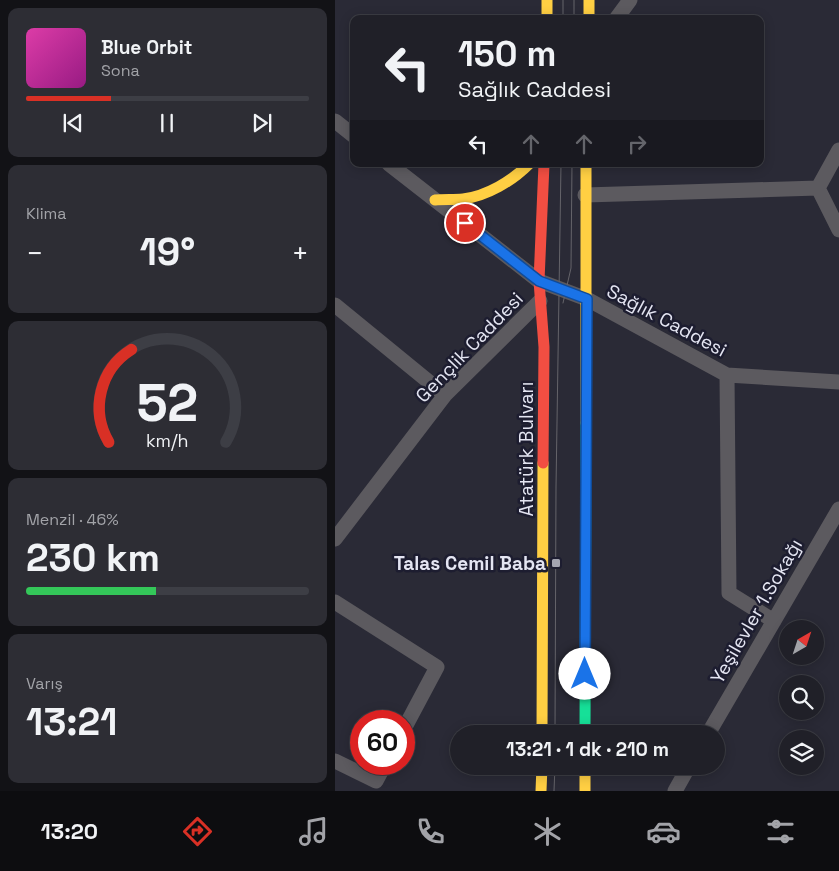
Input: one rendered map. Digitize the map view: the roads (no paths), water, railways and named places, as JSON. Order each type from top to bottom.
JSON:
[{"type":"main road","points":[[547,0],[547,15]]},
{"type":"main road","points":[[589,0],[589,15]]},
{"type":"main road","points":[[435,200],[467,198],[498,187],[526,167]]},
{"type":"main road","name":"Atatürk Bulvarı","points":[[542,725],[544,347],[539,281],[545,167]]},
{"type":"main road","points":[[585,725],[586,167]]},
{"type":"main road","points":[[541,791],[542,775]]},
{"type":"main road","points":[[585,775],[585,791]]},
{"type":"street","points":[[619,15],[630,0]]},
{"type":"street","points":[[335,121],[350,133]]},
{"type":"street","points":[[817,188],[839,150]]},
{"type":"street","name":"Sağlık Caddesi","points":[[393,167],[539,281],[587,299],[727,375],[839,382]]},
{"type":"street","points":[[585,195],[817,188]]},
{"type":"street","points":[[817,188],[839,230]]},
{"type":"street","name":"Gençlik Caddesi","points":[[335,539],[445,395],[540,301]]},
{"type":"street","points":[[335,305],[445,395]]},
{"type":"street","points":[[727,375],[729,593],[774,621]]},
{"type":"street","name":"Yeşilevler 1.Sokağı","points":[[713,725],[839,509]]},
{"type":"street","points":[[335,602],[437,667],[414,710]]},
{"type":"street","points":[[335,761],[350,768]]},
{"type":"street","points":[[364,775],[376,781],[379,775]]},
{"type":"street","points":[[675,791],[684,775]]},
{"type":"tram line","points":[[563,0],[563,15]]},
{"type":"tram line","points":[[574,0],[574,15]]},
{"type":"tram line","points":[[555,725],[556,487],[561,167]]},
{"type":"tram line","points":[[563,303],[571,268],[572,167]]},
{"type":"tram line","points":[[554,791],[555,775]]},
{"type":"place","name":"Talas Cemil Baba","points":[[556,563]]}]
